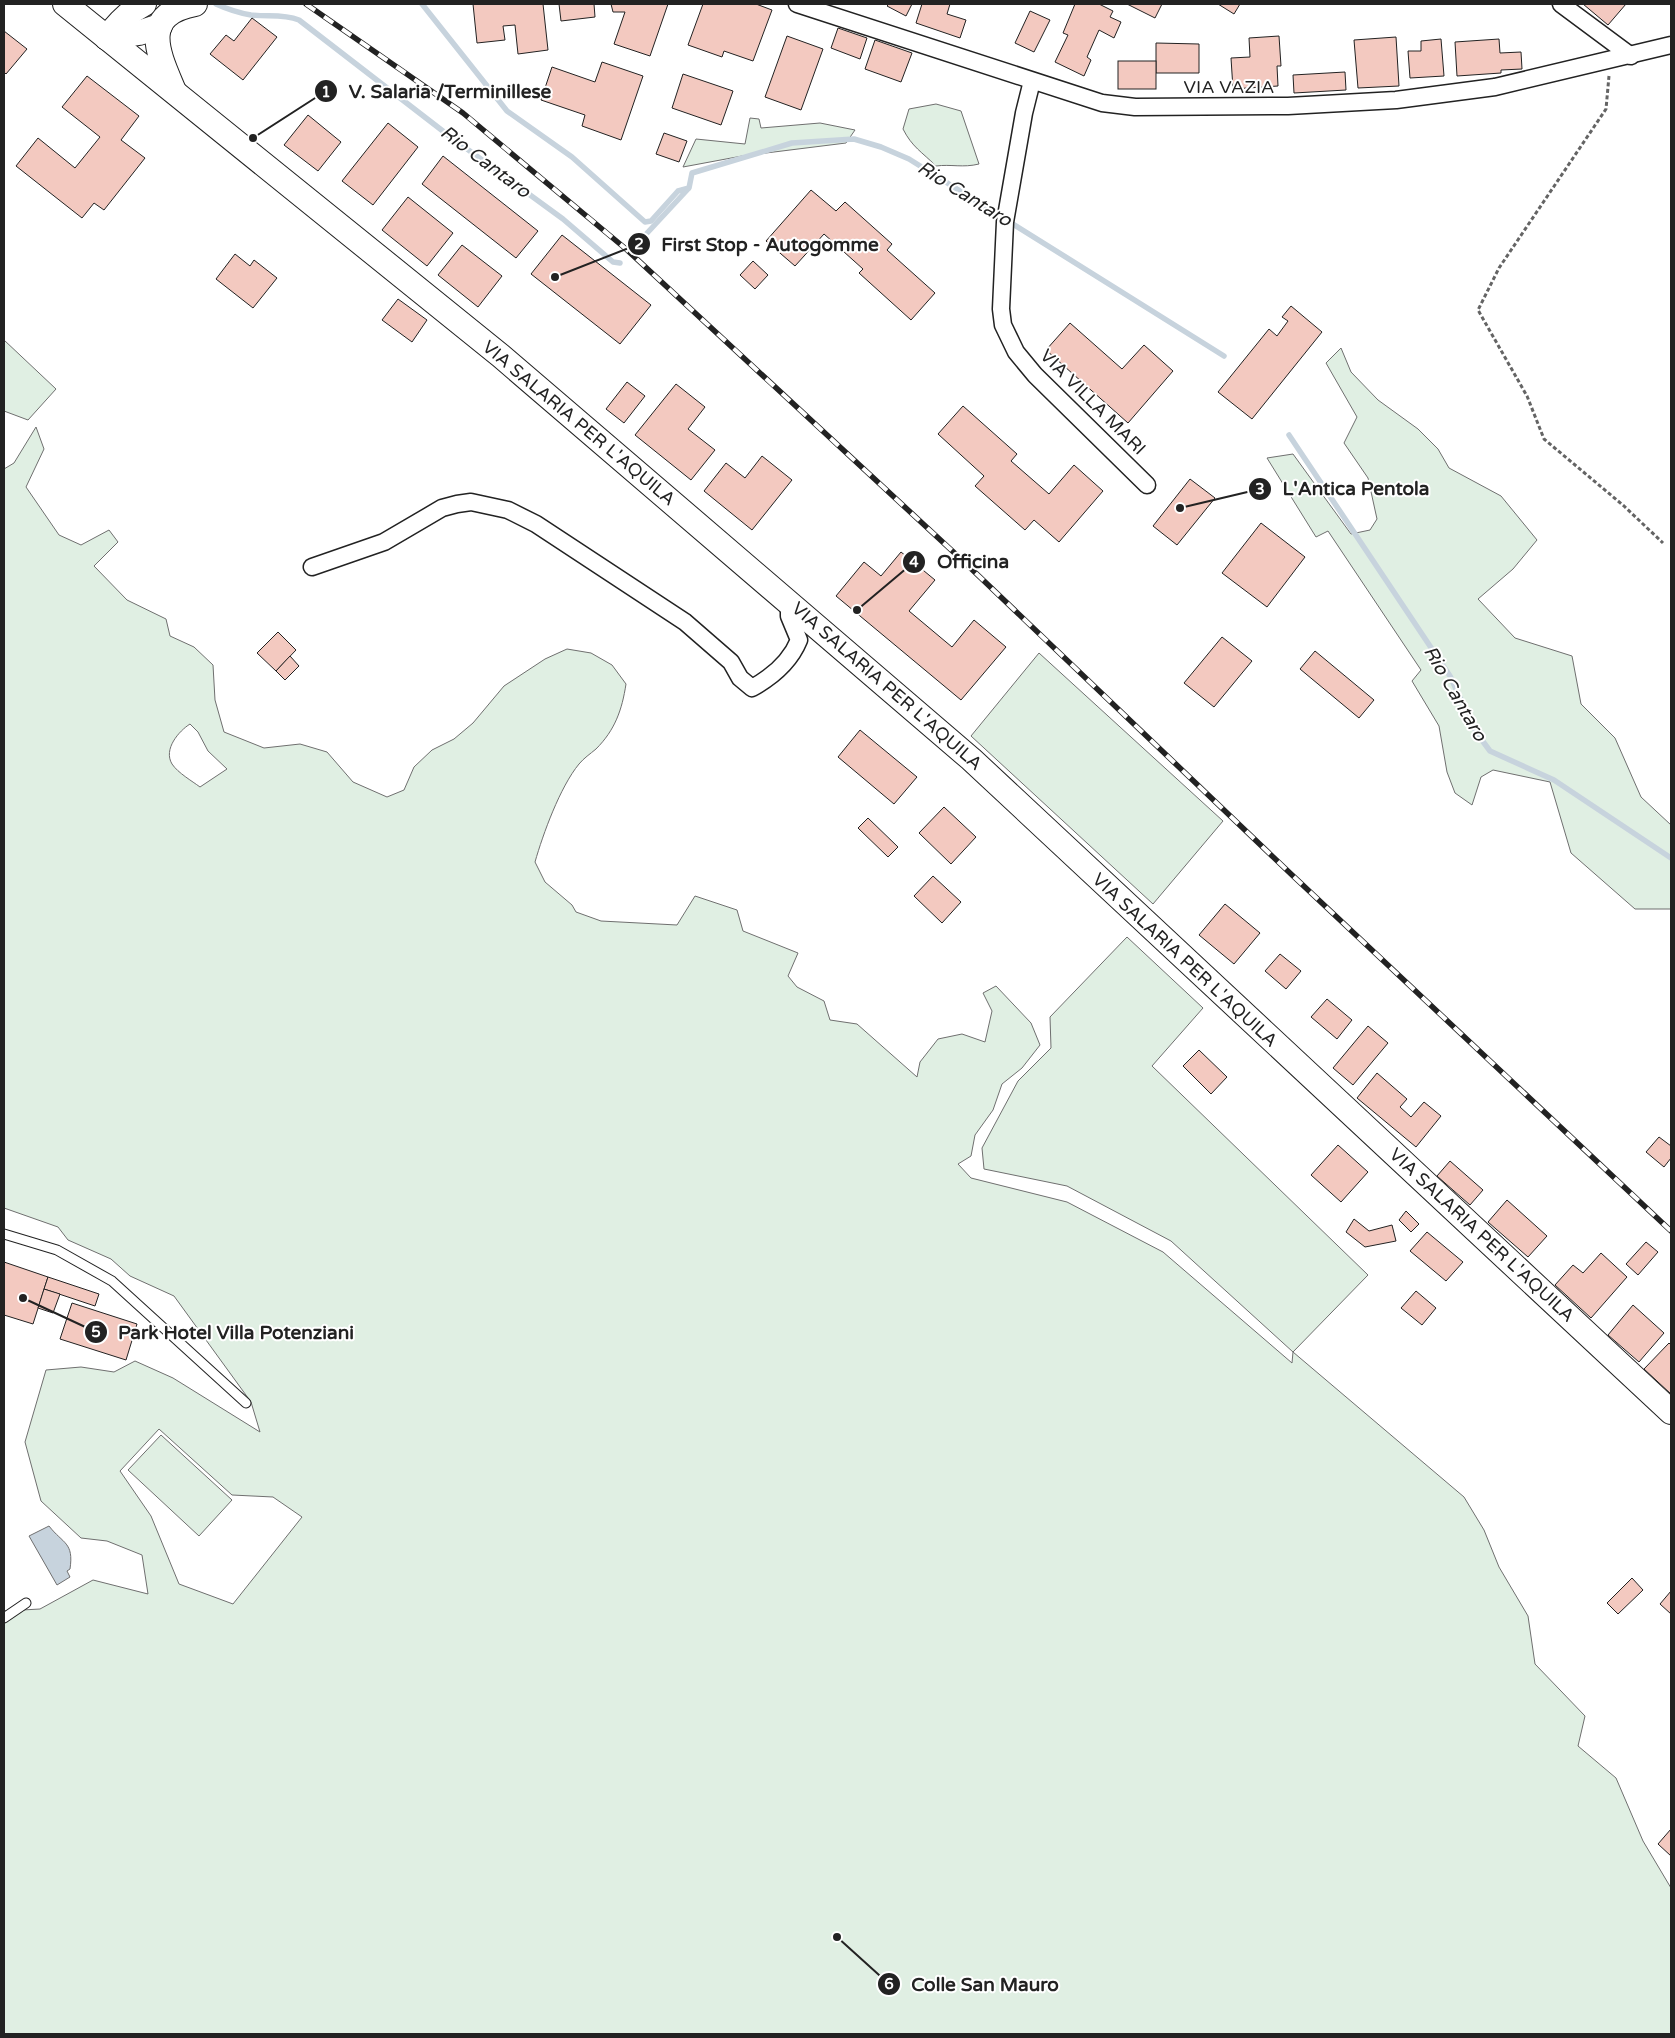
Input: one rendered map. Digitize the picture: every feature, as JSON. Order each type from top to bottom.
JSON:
[{"type":"main road","name":"VIA SALARIA PER L'AQUILA","points":[[64,4],[501,356],[789,600],[971,759],[1671,1412]]},
{"type":"main road","points":[[107,38],[116,24],[134,9],[144,4]]},
{"type":"main road","points":[[107,38],[139,33],[160,26],[183,6],[194,4]]},
{"type":"main road","points":[[160,26],[156,38],[158,52],[176,95]]},
{"type":"street","name":"VIA VAZIA","points":[[797,4],[1102,103],[1135,107],[1288,106],[1396,100],[1495,87],[1611,61],[1671,45]]},
{"type":"street","points":[[1560,4],[1631,56]]},
{"type":"street","name":"VIA VILLA MARI","points":[[1032,81],[1024,113],[1005,222],[1000,309],[1003,325],[1016,352],[1035,375],[1147,485]]},
{"type":"street","points":[[312,567],[384,542],[442,508],[471,502],[508,510],[536,524],[685,622],[731,662],[740,678],[752,688],[767,680],[789,659],[797,645],[799,640],[789,616],[789,600]]},
{"type":"lane","points":[[4,1234],[57,1250],[112,1281],[246,1403]]},
{"type":"lane","points":[[4,1618],[26,1603]]},
{"type":"path","points":[[1611,61],[1606,109],[1499,268],[1478,310],[1528,396],[1544,439],[1624,506],[1663,544]]},
{"type":"green space","points":[[936,104],[961,111],[979,164],[936,166],[910,140],[903,129],[909,109]]},
{"type":"green space","points":[[750,118],[759,119],[761,128],[820,123],[855,130],[846,143],[742,156],[683,167],[696,139],[745,144]]},
{"type":"green space","points":[[4,340],[56,389],[28,420],[4,411]]},
{"type":"green space","points":[[1341,348],[1351,372],[1378,400],[1418,429],[1438,449],[1449,468],[1501,496],[1537,540],[1513,569],[1478,599],[1515,638],[1572,656],[1581,704],[1615,738],[1641,797],[1671,825],[1671,909],[1635,909],[1571,853],[1550,782],[1493,770],[1481,777],[1472,805],[1455,793],[1447,772],[1439,726],[1412,681],[1421,670],[1328,531],[1316,537],[1267,458],[1293,454],[1351,534],[1370,530],[1377,519],[1368,478],[1344,443],[1357,417],[1326,363]]},
{"type":"green space","points":[[36,427],[44,449],[26,487],[59,535],[81,545],[109,530],[118,542],[94,566],[127,600],[166,619],[170,636],[194,647],[213,665],[215,700],[224,732],[264,748],[300,744],[327,752],[353,782],[387,797],[404,790],[414,767],[432,750],[454,739],[473,723],[504,686],[545,659],[567,649],[591,653],[612,665],[626,684],[622,702],[617,719],[603,742],[579,764],[565,785],[547,825],[535,862],[545,882],[572,905],[576,912],[601,921],[677,925],[695,896],[737,910],[743,931],[798,953],[788,976],[797,987],[824,1001],[830,1020],[857,1024],[917,1077],[920,1062],[938,1039],[962,1034],[985,1042],[992,1011],[983,993],[996,986],[1031,1023],[1040,1045],[1022,1068],[1002,1084],[993,1110],[975,1135],[971,1156],[958,1164],[971,1178],[1067,1202],[1163,1252],[1292,1363],[1293,1352],[1464,1497],[1484,1530],[1499,1567],[1528,1616],[1535,1664],[1585,1716],[1578,1746],[1616,1778],[1643,1841],[1671,1888],[1671,2034],[4,2034],[4,1611],[40,1609],[93,1580],[148,1594],[142,1555],[107,1541],[81,1538],[41,1501],[25,1442],[46,1370],[81,1367],[114,1372],[135,1361],[173,1378],[260,1432],[251,1402],[174,1296],[130,1276],[111,1259],[68,1240],[58,1227],[4,1208],[4,469],[14,463]],"holes":[[[190,724],[198,732],[208,751],[227,769],[200,787],[178,771],[172,764],[169,752],[177,736]],[[159,1429],[232,1495],[273,1497],[302,1517],[233,1604],[179,1584],[151,1516],[120,1471]]]},
{"type":"green space","points":[[1039,653],[1223,821],[1153,904],[971,736]]},
{"type":"green space","points":[[1127,937],[1203,1008],[1152,1066],[1368,1275],[1293,1352],[1171,1241],[1067,1186],[984,1169],[982,1148],[1018,1081],[1051,1048],[1050,1017]]},
{"type":"green space","points":[[161,1435],[232,1500],[199,1536],[128,1470]]},
{"type":"shaded area","points":[[49,1526],[69,1548],[71,1560],[70,1569],[67,1571],[70,1577],[57,1585],[29,1536]]},
{"type":"building","points":[[473,4],[543,4],[548,50],[518,54],[515,25],[503,26],[505,40],[477,43]]},
{"type":"building","points":[[559,4],[594,4],[595,17],[561,21]]},
{"type":"building","points":[[611,4],[668,4],[650,56],[614,44],[625,12],[613,12]]},
{"type":"building","points":[[703,4],[756,4],[772,10],[753,61],[724,51],[722,57],[688,45]]},
{"type":"building","points":[[889,4],[912,4],[906,16],[887,6]]},
{"type":"building","points":[[922,4],[950,4],[947,14],[966,20],[960,38],[916,23]]},
{"type":"building","points":[[1075,4],[1099,4],[1113,11],[1110,17],[1121,22],[1114,38],[1099,30],[1087,57],[1091,60],[1084,76],[1055,62],[1068,35],[1063,33]]},
{"type":"building","points":[[1127,4],[1162,4],[1155,18]]},
{"type":"building","points":[[1218,4],[1240,4],[1234,14]]},
{"type":"building","points":[[1583,4],[1626,4],[1608,25]]},
{"type":"building","points":[[1030,11],[1050,20],[1034,52],[1015,43]]},
{"type":"building","points":[[252,18],[277,37],[243,80],[210,54],[226,35],[234,41]]},
{"type":"building","points":[[838,28],[867,38],[860,59],[831,48]]},
{"type":"building","points":[[4,31],[27,49],[6,74],[4,72]]},
{"type":"building","points":[[787,36],[823,49],[801,110],[765,97]]},
{"type":"building","points":[[1279,36],[1281,66],[1277,66],[1278,86],[1233,89],[1231,58],[1250,57],[1249,38]]},
{"type":"building","points":[[1396,37],[1399,86],[1358,88],[1354,40]]},
{"type":"building","points":[[1441,39],[1444,76],[1410,78],[1408,51],[1421,51],[1421,41]]},
{"type":"building","points":[[1499,39],[1500,53],[1521,52],[1522,69],[1501,70],[1501,73],[1457,76],[1455,42]]},
{"type":"building","points":[[875,40],[912,53],[901,82],[865,69]]},
{"type":"building","points":[[1156,43],[1199,44],[1199,73],[1156,73]]},
{"type":"building","points":[[1118,61],[1156,61],[1156,89],[1118,89]]},
{"type":"building","points":[[602,62],[643,76],[621,140],[582,126],[585,115],[541,100],[552,67],[595,82]]},
{"type":"building","points":[[1345,72],[1346,90],[1294,93],[1293,75]]},
{"type":"building","points":[[683,74],[733,91],[721,125],[672,108]]},
{"type":"building","points":[[87,76],[139,116],[121,140],[145,158],[104,210],[94,203],[82,218],[16,166],[38,138],[75,168],[100,137],[62,107]]},
{"type":"building","points":[[308,115],[341,142],[318,171],[284,145]]},
{"type":"building","points":[[388,123],[418,147],[373,205],[342,181]]},
{"type":"building","points":[[664,133],[687,141],[679,162],[656,154]]},
{"type":"building","points":[[443,156],[538,231],[516,258],[422,184]]},
{"type":"building","points":[[811,190],[836,211],[845,202],[892,244],[887,250],[935,293],[911,320],[859,273],[863,269],[824,234],[795,266],[766,241]]},
{"type":"building","points":[[408,197],[453,233],[427,266],[382,230]]},
{"type":"building","points":[[562,235],[651,305],[620,344],[531,274]]},
{"type":"building","points":[[462,245],[502,276],[478,307],[438,275]]},
{"type":"building","points":[[235,254],[250,266],[254,260],[277,278],[253,308],[216,279]]},
{"type":"building","points":[[753,261],[768,275],[755,289],[740,275]]},
{"type":"building","points":[[398,299],[427,320],[412,342],[382,320]]},
{"type":"building","points":[[1291,306],[1322,332],[1252,419],[1218,392],[1269,329],[1277,336],[1288,321],[1282,317]]},
{"type":"building","points":[[1070,323],[1122,369],[1144,345],[1173,371],[1128,423],[1046,350]]},
{"type":"building","points":[[627,382],[645,396],[624,423],[606,409]]},
{"type":"building","points":[[676,384],[705,407],[688,429],[715,450],[691,480],[635,435]]},
{"type":"building","points":[[963,406],[1017,454],[1011,461],[1049,494],[1074,465],[1103,491],[1059,542],[1034,520],[1025,530],[975,486],[984,476],[938,434]]},
{"type":"building","points":[[762,456],[792,480],[752,530],[704,491],[726,463],[745,478]]},
{"type":"building","points":[[1190,479],[1215,498],[1177,545],[1153,526]]},
{"type":"building","points":[[1261,523],[1305,557],[1267,607],[1222,573]]},
{"type":"building","points":[[901,552],[935,580],[909,611],[952,647],[974,620],[1006,647],[961,700],[836,596],[864,562],[881,576]]},
{"type":"building","points":[[278,632],[296,650],[276,671],[257,653]]},
{"type":"building","points":[[1222,637],[1252,661],[1214,707],[1184,683]]},
{"type":"building","points":[[1315,651],[1374,700],[1359,718],[1300,669]]},
{"type":"building","points":[[290,656],[299,666],[285,680],[276,671]]},
{"type":"building","points":[[860,730],[917,777],[894,804],[838,757]]},
{"type":"building","points":[[944,807],[976,837],[951,864],[919,833]]},
{"type":"building","points":[[868,818],[898,847],[888,857],[858,828]]},
{"type":"building","points":[[933,876],[961,902],[942,923],[914,896]]},
{"type":"building","points":[[1225,904],[1260,933],[1234,964],[1199,935]]},
{"type":"building","points":[[1280,954],[1301,971],[1286,989],[1265,971]]},
{"type":"building","points":[[1327,999],[1352,1020],[1337,1039],[1311,1017]]},
{"type":"building","points":[[1368,1026],[1388,1043],[1353,1085],[1333,1068]]},
{"type":"building","points":[[1199,1050],[1227,1077],[1211,1094],[1183,1066]]},
{"type":"building","points":[[1377,1073],[1407,1099],[1400,1107],[1411,1117],[1424,1102],[1441,1116],[1416,1147],[1357,1098]]},
{"type":"building","points":[[1659,1137],[1671,1146],[1671,1158],[1664,1167],[1646,1152]]},
{"type":"building","points":[[1338,1145],[1368,1172],[1341,1202],[1311,1175]]},
{"type":"building","points":[[1450,1161],[1483,1190],[1470,1205],[1437,1176]]},
{"type":"building","points":[[1507,1200],[1547,1236],[1528,1257],[1488,1222]]},
{"type":"building","points":[[1406,1211],[1419,1224],[1411,1232],[1399,1220]]},
{"type":"building","points":[[1354,1219],[1369,1231],[1392,1225],[1396,1241],[1365,1247],[1346,1232]]},
{"type":"building","points":[[1427,1232],[1463,1262],[1446,1281],[1410,1251]]},
{"type":"building","points":[[1646,1242],[1658,1252],[1638,1275],[1626,1264]]},
{"type":"building","points":[[1601,1253],[1627,1277],[1591,1318],[1555,1285],[1573,1265],[1583,1273]]},
{"type":"building","points":[[4,1262],[48,1277],[33,1324],[4,1315]]},
{"type":"building","points":[[48,1277],[99,1294],[95,1306],[44,1289]]},
{"type":"building","points":[[44,1289],[60,1294],[53,1313],[38,1308]]},
{"type":"building","points":[[1416,1291],[1436,1308],[1422,1325],[1401,1308]]},
{"type":"building","points":[[72,1303],[137,1324],[126,1360],[60,1339]]},
{"type":"building","points":[[1633,1305],[1664,1333],[1639,1362],[1608,1335]]},
{"type":"building","points":[[1669,1343],[1671,1345],[1671,1394],[1644,1369]]},
{"type":"building","points":[[1632,1578],[1643,1590],[1618,1614],[1607,1603]]},
{"type":"building","points":[[1671,1591],[1671,1614],[1660,1604]]},
{"type":"building","points":[[1671,1829],[1671,1856],[1658,1844]]},
{"type":"waterway","name":"Rio Cantaro","points":[[216,4],[233,11],[257,16],[281,16],[299,20],[448,135],[563,219],[613,262],[620,263]]},
{"type":"waterway","name":"Rio Cantaro","points":[[422,4],[507,111],[572,157],[645,222],[651,221],[678,191],[689,188],[692,173],[792,143],[854,139],[881,147],[909,159],[1224,356]]},
{"type":"waterway","name":"Rio Cantaro","points":[[636,245],[688,189]]},
{"type":"waterway","name":"Rio Cantaro","points":[[1289,435],[1450,676],[1476,732],[1490,751],[1554,780],[1671,858]]},
{"type":"railway","points":[[306,4],[463,113],[626,249],[961,559],[1291,874],[1671,1231]]},
{"type":"place","name":"V. Salaria /Terminillese","points":[[253,138]]},
{"type":"place","name":"First Stop - Autogomme","points":[[555,277]]},
{"type":"place","name":"L'Antica Pentola","points":[[1180,508]]},
{"type":"place","name":"Officina","points":[[857,610]]},
{"type":"place","name":"Park Hotel Villa Potenziani","points":[[23,1298]]},
{"type":"place","name":"Colle San Mauro","points":[[837,1937]]}]
